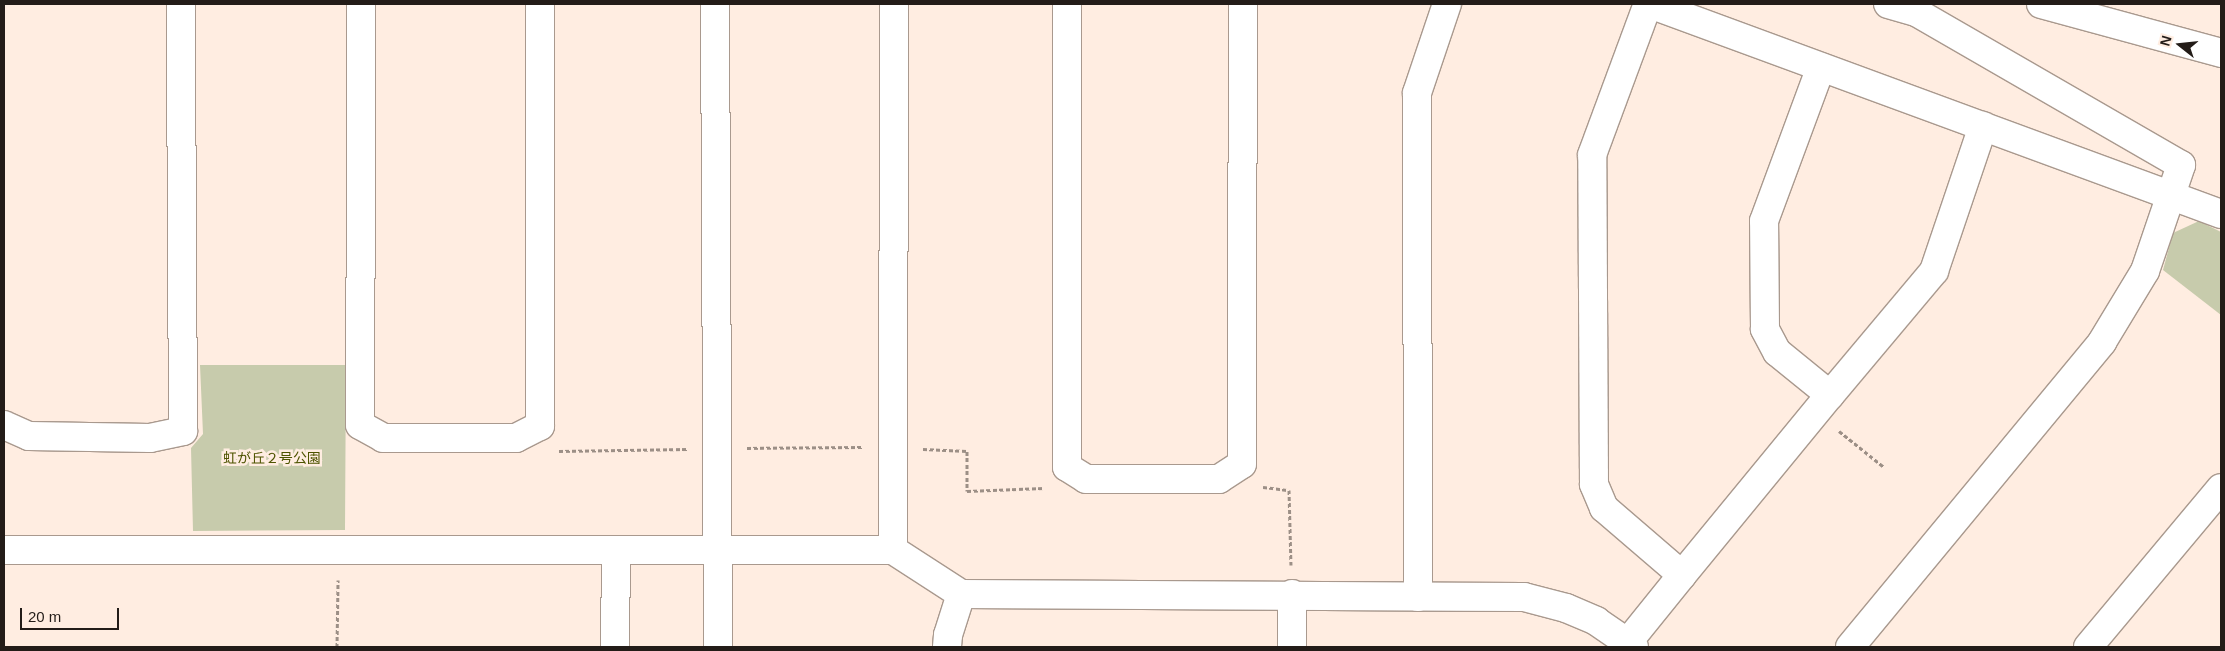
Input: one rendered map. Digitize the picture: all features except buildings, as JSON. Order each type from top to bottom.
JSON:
[{"type":"street","points":[[4,425],[29,436],[150,438],[183,431],[181,4]]},
{"type":"street","points":[[361,4],[360,425],[383,438],[516,438],[540,426],[540,4]]},
{"type":"street","points":[[715,4],[716,551],[718,647]]},
{"type":"street","points":[[893,550],[894,4]]},
{"type":"street","points":[[1067,4],[1067,468],[1086,479],[1218,479],[1242,464],[1243,4]]},
{"type":"street","points":[[1418,597],[1417,93],[1447,4]]},
{"type":"street","points":[[1682,575],[1604,508],[1594,484],[1592,155],[1649,4],[2221,214]]},
{"type":"street","points":[[1850,647],[2102,342],[2144,271],[2180,165],[1916,12],[1888,4]]},
{"type":"street","points":[[2041,4],[2221,52]]},
{"type":"street","points":[[1820,67],[1764,221],[1765,329],[1777,352],[1823,403]]},
{"type":"street","points":[[4,550],[339,552],[893,550],[961,594],[1292,594],[1524,597],[1566,608],[1596,621],[1628,646],[1682,575],[1934,271],[1983,126]]},
{"type":"street","points":[[2088,647],[2221,488]]},
{"type":"street","points":[[615,647],[616,551]]},
{"type":"street","points":[[947,647],[948,635],[961,594]]},
{"type":"street","points":[[1292,594],[1292,647]]},
{"type":"path","points":[[1823,403],[1884,467]]},
{"type":"path","points":[[556,452],[872,447]]},
{"type":"path","points":[[918,449],[967,451],[967,491],[1052,488]]},
{"type":"path","points":[[1258,486],[1289,490],[1292,594]]},
{"type":"path","points":[[337,647],[339,552]]},
{"type":"green space","points":[[2199,221],[2221,232],[2221,315],[2163,270],[2173,233]]},
{"type":"green space","name":"虹が丘２号公園","points":[[200,365],[346,365],[345,530],[193,531],[191,448],[203,434]]}]
